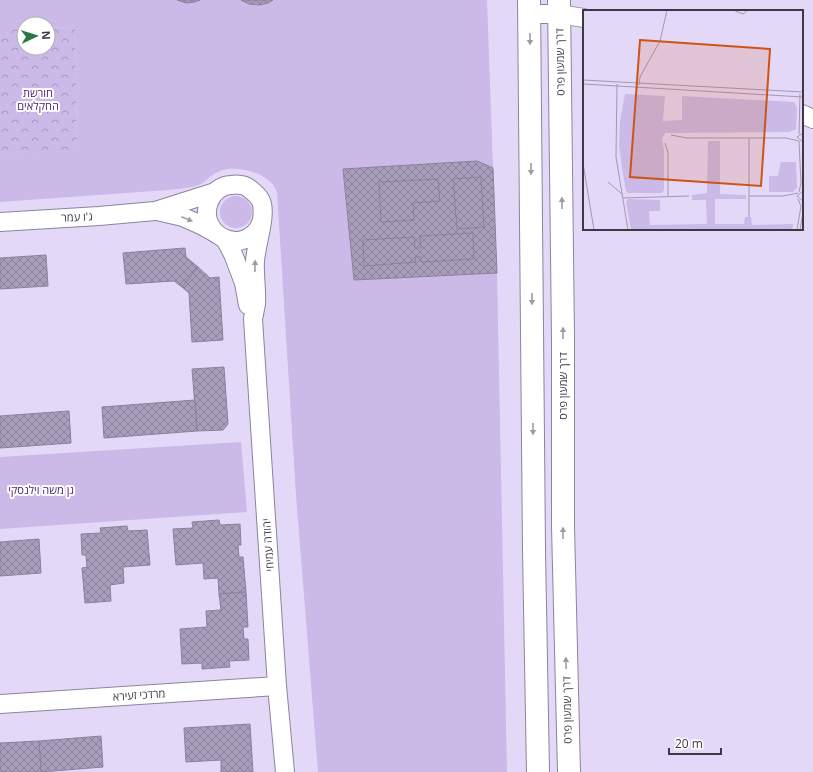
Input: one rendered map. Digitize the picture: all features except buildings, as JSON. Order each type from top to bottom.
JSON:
[{"type":"street","points":[[538,772],[534,550],[529,7],[559,7],[583,18]]},
{"type":"street","name":"דרך שמעון פרס","points":[[559,7],[563,338],[563,526],[569,772]]},
{"type":"street","points":[[803,114],[813,119]]},
{"type":"street","points":[[239,184],[256,194],[261,202],[263,211],[262,221],[258,229],[251,236],[243,240],[234,241],[221,237],[211,228],[207,219],[209,202],[215,192],[220,188],[239,184]]},
{"type":"street","name":"ג'ו עמר","points":[[0,222],[155,211],[215,192]]},
{"type":"street","name":"ג'ו עמר","points":[[155,211],[183,217],[201,225],[221,237]]},
{"type":"street","name":"יהודה עמיחי","points":[[262,221],[256,252],[256,303],[253,318],[277,686],[285,772]]},
{"type":"street","name":"יהודה עמיחי","points":[[221,237],[233,254],[244,283],[248,304],[253,318]]},
{"type":"street","name":"מרדכי זעירא","points":[[0,704],[277,686]]},
{"type":"green space","points":[[0,0],[487,0],[493,168],[477,161],[343,169],[354,280],[497,273],[507,772],[318,772],[296,495],[277,192],[268,180],[254,172],[230,169],[223,170],[212,175],[199,185],[184,188],[0,202],[0,156],[77,150],[75,27],[56,28],[56,16],[16,16],[16,29],[0,29]]},
{"type":"green space","name":"חורשת החקלאים","points":[[75,27],[77,151],[0,156],[0,29],[16,29],[16,56],[56,56],[56,28]]},
{"type":"green space","points":[[233,196],[239,196],[248,200],[252,212],[248,224],[239,228],[233,228],[224,224],[220,215],[220,209],[224,200]]},
{"type":"green space","name":"גן משה וילנסקי","points":[[241,442],[247,512],[0,529],[0,457]]}]
